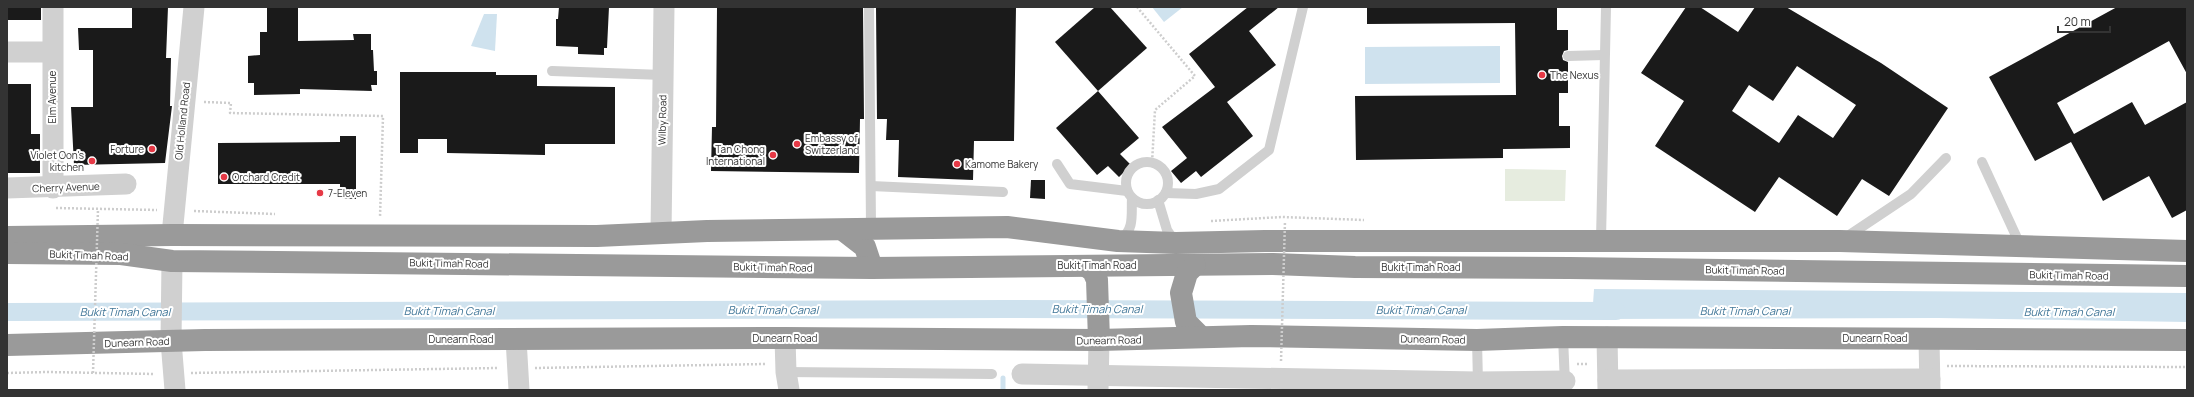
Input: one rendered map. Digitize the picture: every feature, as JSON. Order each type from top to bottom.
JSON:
[{"type":"highway","points":[[7,237],[172,235],[597,236],[661,233],[843,230],[871,227],[1007,227],[1118,241],[1176,243],[1265,241],[1840,241],[2187,251]]},
{"type":"highway","points":[[843,230],[865,247],[872,268]]},
{"type":"highway","points":[[1551,241],[1562,250],[1570,268]]},
{"type":"highway","name":"Bukit Timah Road","points":[[7,253],[121,254],[172,271],[1195,265],[2187,276]]},
{"type":"highway","points":[[1195,265],[1187,273],[1181,293],[1186,322],[1201,337]]},
{"type":"highway","points":[[1086,266],[1093,271],[1096,280],[1100,340]]},
{"type":"highway","name":"Dunearn Road","points":[[7,345],[171,333],[516,339],[785,338],[1100,340],[1279,336],[1477,340],[1563,337],[2187,340]]},
{"type":"street","name":"Elm Avenue","points":[[52,198],[53,7]]},
{"type":"street","name":"Old Holland Road","points":[[172,235],[194,7]]},
{"type":"street","name":"Wilby Road","points":[[661,233],[664,7]]},
{"type":"street","points":[[7,52],[52,52]]},
{"type":"street","name":"Cherry Avenue","points":[[7,188],[52,198],[126,184]]},
{"type":"street","points":[[172,271],[171,333],[175,390]]},
{"type":"street","points":[[1607,337],[1608,385],[1930,384],[1929,339]]},
{"type":"street","points":[[785,338],[788,381]]},
{"type":"street","points":[[516,339],[519,390]]},
{"type":"street","points":[[1098,382],[1100,340]]},
{"type":"street","points":[[1022,374],[1098,382],[1480,386],[1565,385]]},
{"type":"lane","points":[[869,7],[871,227]]},
{"type":"lane","points":[[1057,164],[1070,184],[1130,194],[1140,203],[1150,203],[1162,196],[1196,194],[1219,189],[1269,150],[1303,7]]},
{"type":"lane","points":[[1601,240],[1606,7]]},
{"type":"lane","points":[[1568,56],[1604,55]]},
{"type":"lane","points":[[552,71],[663,75]]},
{"type":"lane","points":[[1840,241],[1911,194],[1946,158]]},
{"type":"lane","points":[[1118,241],[1128,234],[1130,228],[1130,194],[1126,181],[1128,172],[1134,166],[1143,162],[1152,163],[1160,167],[1166,175],[1169,183],[1162,196],[1167,230],[1176,243]]},
{"type":"lane","points":[[1982,162],[2016,238],[2025,247]]},
{"type":"lane","points":[[871,186],[1003,192]]},
{"type":"lane","points":[[1563,337],[1565,385]]},
{"type":"lane","points":[[1477,340],[1480,386]]},
{"type":"lane","points":[[788,381],[992,374]]},
{"type":"path","points":[[1137,7],[1195,76],[1155,110],[1152,163]]},
{"type":"path","points":[[198,101],[230,103],[230,113],[383,116],[380,218]]},
{"type":"path","points":[[52,198],[98,209],[145,211]]},
{"type":"path","points":[[93,373],[98,209]]},
{"type":"path","points":[[1281,361],[1284,221]]},
{"type":"path","points":[[7,373],[148,374]]},
{"type":"shaded area","points":[[1505,169],[1566,170],[1565,201],[1505,201]]},
{"type":"water","points":[[1152,7],[1183,7],[1164,22]]},
{"type":"water","points":[[484,14],[497,14],[495,51],[471,46]]},
{"type":"water","points":[[1500,46],[1500,83],[1365,84],[1365,47]]},
{"type":"water","points":[[1594,289],[2187,293],[2187,322],[1938,318],[1592,319]]},
{"type":"building","points":[[7,7],[41,7],[41,20],[7,20]]},
{"type":"building","points":[[132,7],[168,7],[166,58],[171,58],[170,106],[172,106],[165,163],[74,165],[71,107],[93,107],[93,50],[79,50],[78,28],[132,28]]},
{"type":"building","points":[[267,7],[298,7],[298,41],[354,40],[353,34],[371,34],[371,50],[373,50],[374,71],[377,71],[377,85],[371,85],[372,91],[300,89],[300,94],[254,95],[254,83],[248,83],[248,56],[260,55],[260,32],[267,32]]},
{"type":"building","points":[[559,7],[609,7],[607,48],[604,48],[604,55],[578,54],[578,47],[556,46],[556,19],[558,19]]},
{"type":"building","points":[[717,7],[863,7],[864,119],[860,119],[859,173],[711,171],[712,127],[716,127]]},
{"type":"building","points":[[876,7],[1016,7],[1014,141],[974,141],[973,180],[898,177],[899,140],[886,140],[887,119],[877,119]]},
{"type":"building","points":[[1095,7],[1110,7],[1147,48],[1098,91],[1055,42]]},
{"type":"building","points":[[1248,7],[1279,7],[1249,31],[1276,65],[1227,102],[1253,136],[1201,177],[1196,171],[1181,183],[1171,171],[1187,158],[1162,127],[1215,87],[1189,54]]},
{"type":"building","name":"The Nexus","points":[[1367,7],[1557,7],[1557,30],[1568,30],[1568,50],[1564,51],[1562,56],[1563,60],[1568,62],[1568,93],[1559,93],[1559,126],[1570,126],[1570,148],[1503,149],[1503,158],[1356,160],[1355,96],[1516,95],[1515,23],[1367,24]]},
{"type":"building","points":[[1686,7],[1700,7],[1738,32],[1755,7],[1786,7],[1881,63],[1948,108],[1889,196],[1862,179],[1837,216],[1779,177],[1755,212],[1655,146],[1684,101],[1641,73]],"holes":[[[1797,66],[1856,105],[1833,138],[1798,115],[1779,143],[1732,111],[1749,85],[1773,101]]]},
{"type":"building","points":[[2117,7],[2187,7],[2187,74],[2169,41],[2057,103],[2074,134],[2132,102],[2145,125],[2187,102],[2187,210],[2172,218],[2149,176],[2103,201],[2071,142],[2035,161],[1989,77]]},
{"type":"building","points":[[400,72],[496,72],[496,75],[537,75],[537,86],[615,87],[615,144],[545,144],[545,155],[447,153],[447,139],[418,139],[418,153],[400,153]]},
{"type":"building","points":[[7,84],[31,84],[31,134],[40,134],[40,173],[7,173]]},
{"type":"building","points":[[1098,91],[1139,138],[1120,154],[1131,165],[1119,177],[1108,166],[1097,175],[1056,128]]},
{"type":"building","points":[[340,136],[356,136],[356,199],[340,199],[340,184],[218,184],[218,143],[340,142]]},
{"type":"building","points":[[1031,180],[1045,180],[1045,199],[1030,198]]},
{"type":"waterway","name":"Bukit Timah Canal","points":[[7,312],[1009,309],[1616,311]]},
{"type":"waterway","points":[[1003,378],[1003,390]]},
{"type":"place","name":"The Nexus","points":[[1542,75]]},
{"type":"place","name":"Embassy of Switzerland","points":[[797,144]]},
{"type":"place","name":"Forture","points":[[152,149]]},
{"type":"place","name":"Tan Chong International","points":[[773,155]]},
{"type":"place","name":"Violet Oon's kitchen","points":[[92,161]]},
{"type":"place","name":"Kamome Bakery","points":[[957,164]]},
{"type":"place","name":"Orchard Credit","points":[[224,177]]},
{"type":"place","name":"7-Eleven","points":[[320,193]]}]
